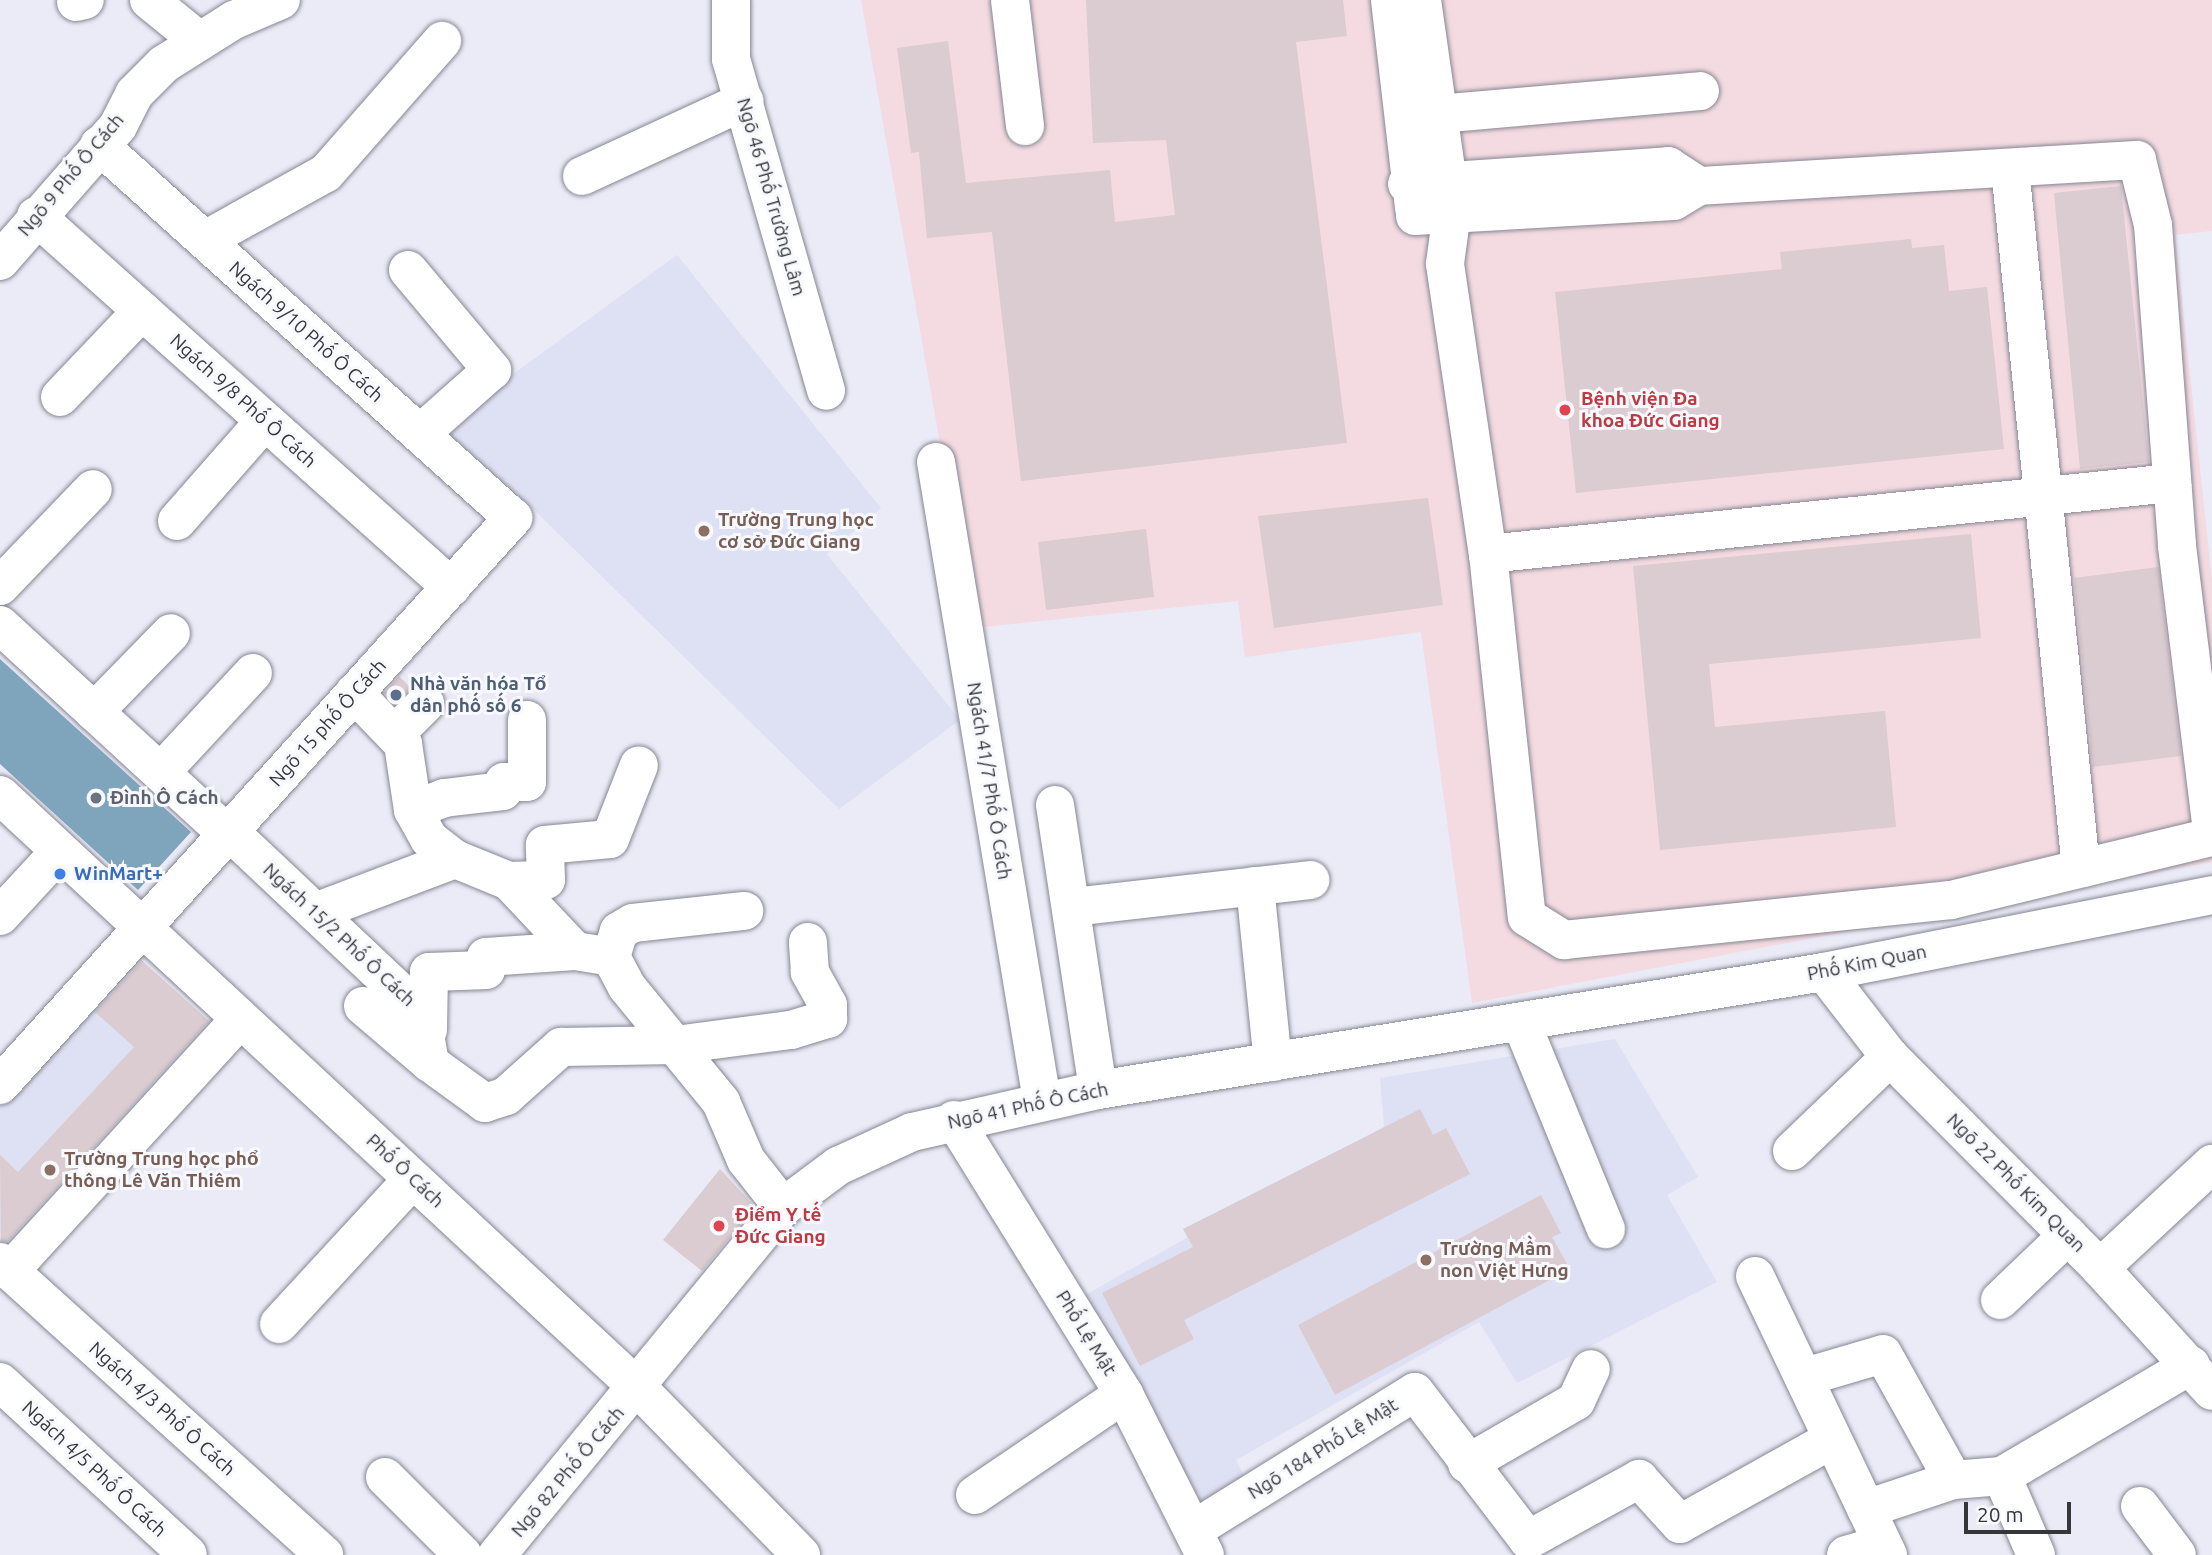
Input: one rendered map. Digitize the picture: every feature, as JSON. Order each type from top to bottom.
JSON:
[{"type":"street","points":[[149,0],[198,40]]},
{"type":"street","name":"Ngõ 9 Phố Ô Cách","points":[[0,261],[36,216],[118,126],[134,94],[198,40],[281,0]]},
{"type":"street","name":"Ngõ 46 Phố Trường Lâm","points":[[731,0],[731,59],[826,391]]},
{"type":"street","points":[[1010,0],[1025,126]]},
{"type":"street","points":[[1390,0],[1430,198],[1444,249],[1488,554],[1527,917],[1564,940],[1951,900],[2212,837]]},
{"type":"street","points":[[1422,0],[1438,114],[1430,198]]},
{"type":"street","points":[[205,240],[326,173],[442,41]]},
{"type":"street","points":[[1438,114],[1700,91]]},
{"type":"street","points":[[582,176],[744,101]]},
{"type":"street","name":"Ngách 9/10 Phố Ô Cách","points":[[99,145],[513,518]]},
{"type":"street","points":[[1430,198],[1674,201],[1699,186],[2137,160],[2153,225],[2172,483],[2212,831]]},
{"type":"street","points":[[2010,168],[2081,868]]},
{"type":"street","name":"Ngách 9/8 Phố Ô Cách","points":[[36,216],[451,587]]},
{"type":"street","points":[[408,270],[492,370],[420,435]]},
{"type":"street","points":[[60,397],[142,311]]},
{"type":"street","points":[[177,520],[265,421]]},
{"type":"street","name":"Ngách 41/7 Phố Ô Cách","points":[[936,462],[1042,1101]]},
{"type":"street","points":[[1488,554],[2043,494],[2172,483]]},
{"type":"street","points":[[0,586],[93,489]]},
{"type":"street","name":"Ngõ 15 phố Ô Cách","points":[[0,1085],[513,518]]},
{"type":"street","name":"Ngách 15/2 Phố Ô Cách","points":[[0,625],[421,1012],[429,1047],[475,1100],[497,1102],[561,1047],[676,1045],[791,1030],[828,1019],[828,1005],[810,971],[808,942]]},
{"type":"street","points":[[94,712],[171,632]]},
{"type":"street","points":[[161,772],[253,673]]},
{"type":"street","points":[[355,693],[397,732],[407,759],[413,810],[429,839],[455,859],[509,881],[627,987],[721,1102],[746,1160],[783,1207]]},
{"type":"street","points":[[397,732],[425,704]]},
{"type":"street","points":[[413,810],[444,798],[503,791],[505,782],[527,782],[527,720]]},
{"type":"street","points":[[509,881],[546,880],[545,845],[610,839],[639,765]]},
{"type":"street","name":"Phố Ô Cách","points":[[0,796],[639,1389],[801,1555]]},
{"type":"street","points":[[1055,805],[1073,907],[1098,1090]]},
{"type":"street","points":[[0,916],[60,851]]},
{"type":"street","points":[[315,912],[455,859]]},
{"type":"street","points":[[1073,907],[1310,880]]},
{"type":"street","points":[[1255,886],[1273,1062]]},
{"type":"street","name":"Phố Kim Quan","points":[[1521,1022],[1824,972],[2212,895]]},
{"type":"street","points":[[429,1047],[429,971],[486,970],[486,957],[593,954],[619,931],[633,923],[744,911]]},
{"type":"street","name":"Ngõ 22 Phố Kim Quan","points":[[1824,972],[1890,1057],[2100,1268],[2201,1378]]},
{"type":"street","points":[[363,1006],[429,1047]]},
{"type":"street","points":[[5,1267],[240,1019]]},
{"type":"street","points":[[1521,1022],[1606,1229]]},
{"type":"street","name":"Ngõ 41 Phố Ô Cách","points":[[639,1389],[783,1207],[838,1166],[954,1120],[1042,1101],[1521,1022]]},
{"type":"street","points":[[1792,1151],[1890,1057]]},
{"type":"street","name":"Phố Lệ Mật","points":[[954,1120],[1124,1394],[1199,1543]]},
{"type":"street","points":[[2100,1268],[2212,1164]]},
{"type":"street","points":[[279,1324],[413,1179]]},
{"type":"street","points":[[2000,1300],[2068,1235]]},
{"type":"street","name":"Ngách 4/3 Phố Ô Cách","points":[[5,1267],[324,1555]]},
{"type":"street","points":[[1755,1276],[1885,1550],[1846,1555]]},
{"type":"street","points":[[1805,1377],[1883,1353],[1953,1480]]},
{"type":"street","points":[[1467,1464],[1576,1401],[1591,1369]]},
{"type":"street","points":[[1866,1509],[1953,1480],[2003,1476],[2201,1378]]},
{"type":"street","name":"Ngách 4/5 Phố Ô Cách","points":[[0,1382],[188,1555]]},
{"type":"street","name":"Ngõ 82 Phố Ô Cách","points":[[498,1555],[639,1389]]},
{"type":"street","name":"Ngõ 184 Phố Lệ Mật","points":[[1199,1543],[1415,1392],[1467,1464],[1528,1540],[1639,1479],[1680,1524],[1831,1440]]},
{"type":"street","points":[[975,1495],[1124,1394]]},
{"type":"street","points":[[2003,1476],[2036,1555]]},
{"type":"street","points":[[386,1477],[463,1555]]},
{"type":"street","points":[[2140,1506],[2177,1555]]},
{"type":"shaded area","name":"Bệnh viện Đa khoa Đức Giang","points":[[861,0],[2212,0],[2212,231],[2175,235],[2212,580],[2212,862],[1472,1003],[1421,632],[1245,657],[1238,601],[973,628]]},
{"type":"shaded area","name":"Trường Trung học cơ sở Đức Giang","points":[[677,255],[881,508],[827,554],[960,720],[839,809],[524,500],[440,427]]},
{"type":"shaded area","name":"Trường Trung học phổ thông Lê Văn Thiêm","points":[[134,953],[224,1035],[20,1258],[0,1240],[0,1100]]},
{"type":"shaded area","name":"Trường Mầm non Việt Hưng","points":[[1615,1039],[1698,1177],[1667,1195],[1717,1282],[1517,1383],[1479,1322],[1236,1460],[1246,1479],[1201,1501],[1085,1295],[1384,1127],[1380,1078]]},
{"type":"water","name":"Đình Ô Cách","points":[[0,659],[191,832],[138,890],[0,764]]},
{"type":"building","points":[[1086,0],[1343,0],[1347,36],[1296,42],[1347,443],[1021,481],[992,232],[927,238],[919,152],[911,153],[897,48],[948,41],[966,183],[1110,170],[1115,222],[1175,215],[1166,140],[1093,143]]},
{"type":"building","points":[[2121,186],[2149,462],[2080,469],[2054,193]]},
{"type":"building","points":[[1911,239],[1912,248],[1944,245],[1949,291],[1987,287],[2004,449],[1576,493],[1555,292],[1782,269],[1780,252]]},
{"type":"building","points":[[1428,498],[1443,605],[1274,628],[1258,516]]},
{"type":"building","points":[[1146,529],[1154,597],[1046,610],[1038,542]]},
{"type":"building","points":[[1971,534],[1981,638],[1709,664],[1715,727],[1885,711],[1896,827],[1660,850],[1633,566]]},
{"type":"building","points":[[2158,567],[2181,756],[2093,767],[2074,578]]},
{"type":"building","points":[[399,676],[411,688],[394,704],[384,693]]},
{"type":"building","points":[[142,961],[209,1021],[7,1242],[1,1241],[0,1155],[18,1172],[134,1047],[95,1012]]},
{"type":"building","points":[[1420,1109],[1433,1135],[1446,1128],[1470,1174],[1184,1320],[1194,1339],[1140,1366],[1102,1293],[1193,1247],[1183,1229]]},
{"type":"building","name":"Điểm Y tế Đức Giang","points":[[720,1169],[755,1207],[702,1271],[663,1240]]},
{"type":"building","points":[[1541,1195],[1561,1233],[1552,1237],[1570,1269],[1335,1395],[1298,1325]]},
{"type":"place","name":"Bệnh viện Đa khoa Đức Giang","points":[[1565,410]]},
{"type":"place","name":"Trường Trung học cơ sở Đức Giang","points":[[704,531]]},
{"type":"place","name":"Nhà văn hóa Tổ dân phố số 6","points":[[396,695]]},
{"type":"place","name":"Đình Ô Cách","points":[[96,798]]},
{"type":"place","name":"WinMart+","points":[[60,874]]},
{"type":"place","name":"Trường Trung học phổ thông Lê Văn Thiêm","points":[[50,1170]]},
{"type":"place","name":"Điểm Y tế Đức Giang","points":[[719,1226]]},
{"type":"place","name":"Trường Mầm non Việt Hưng","points":[[1426,1260]]}]
